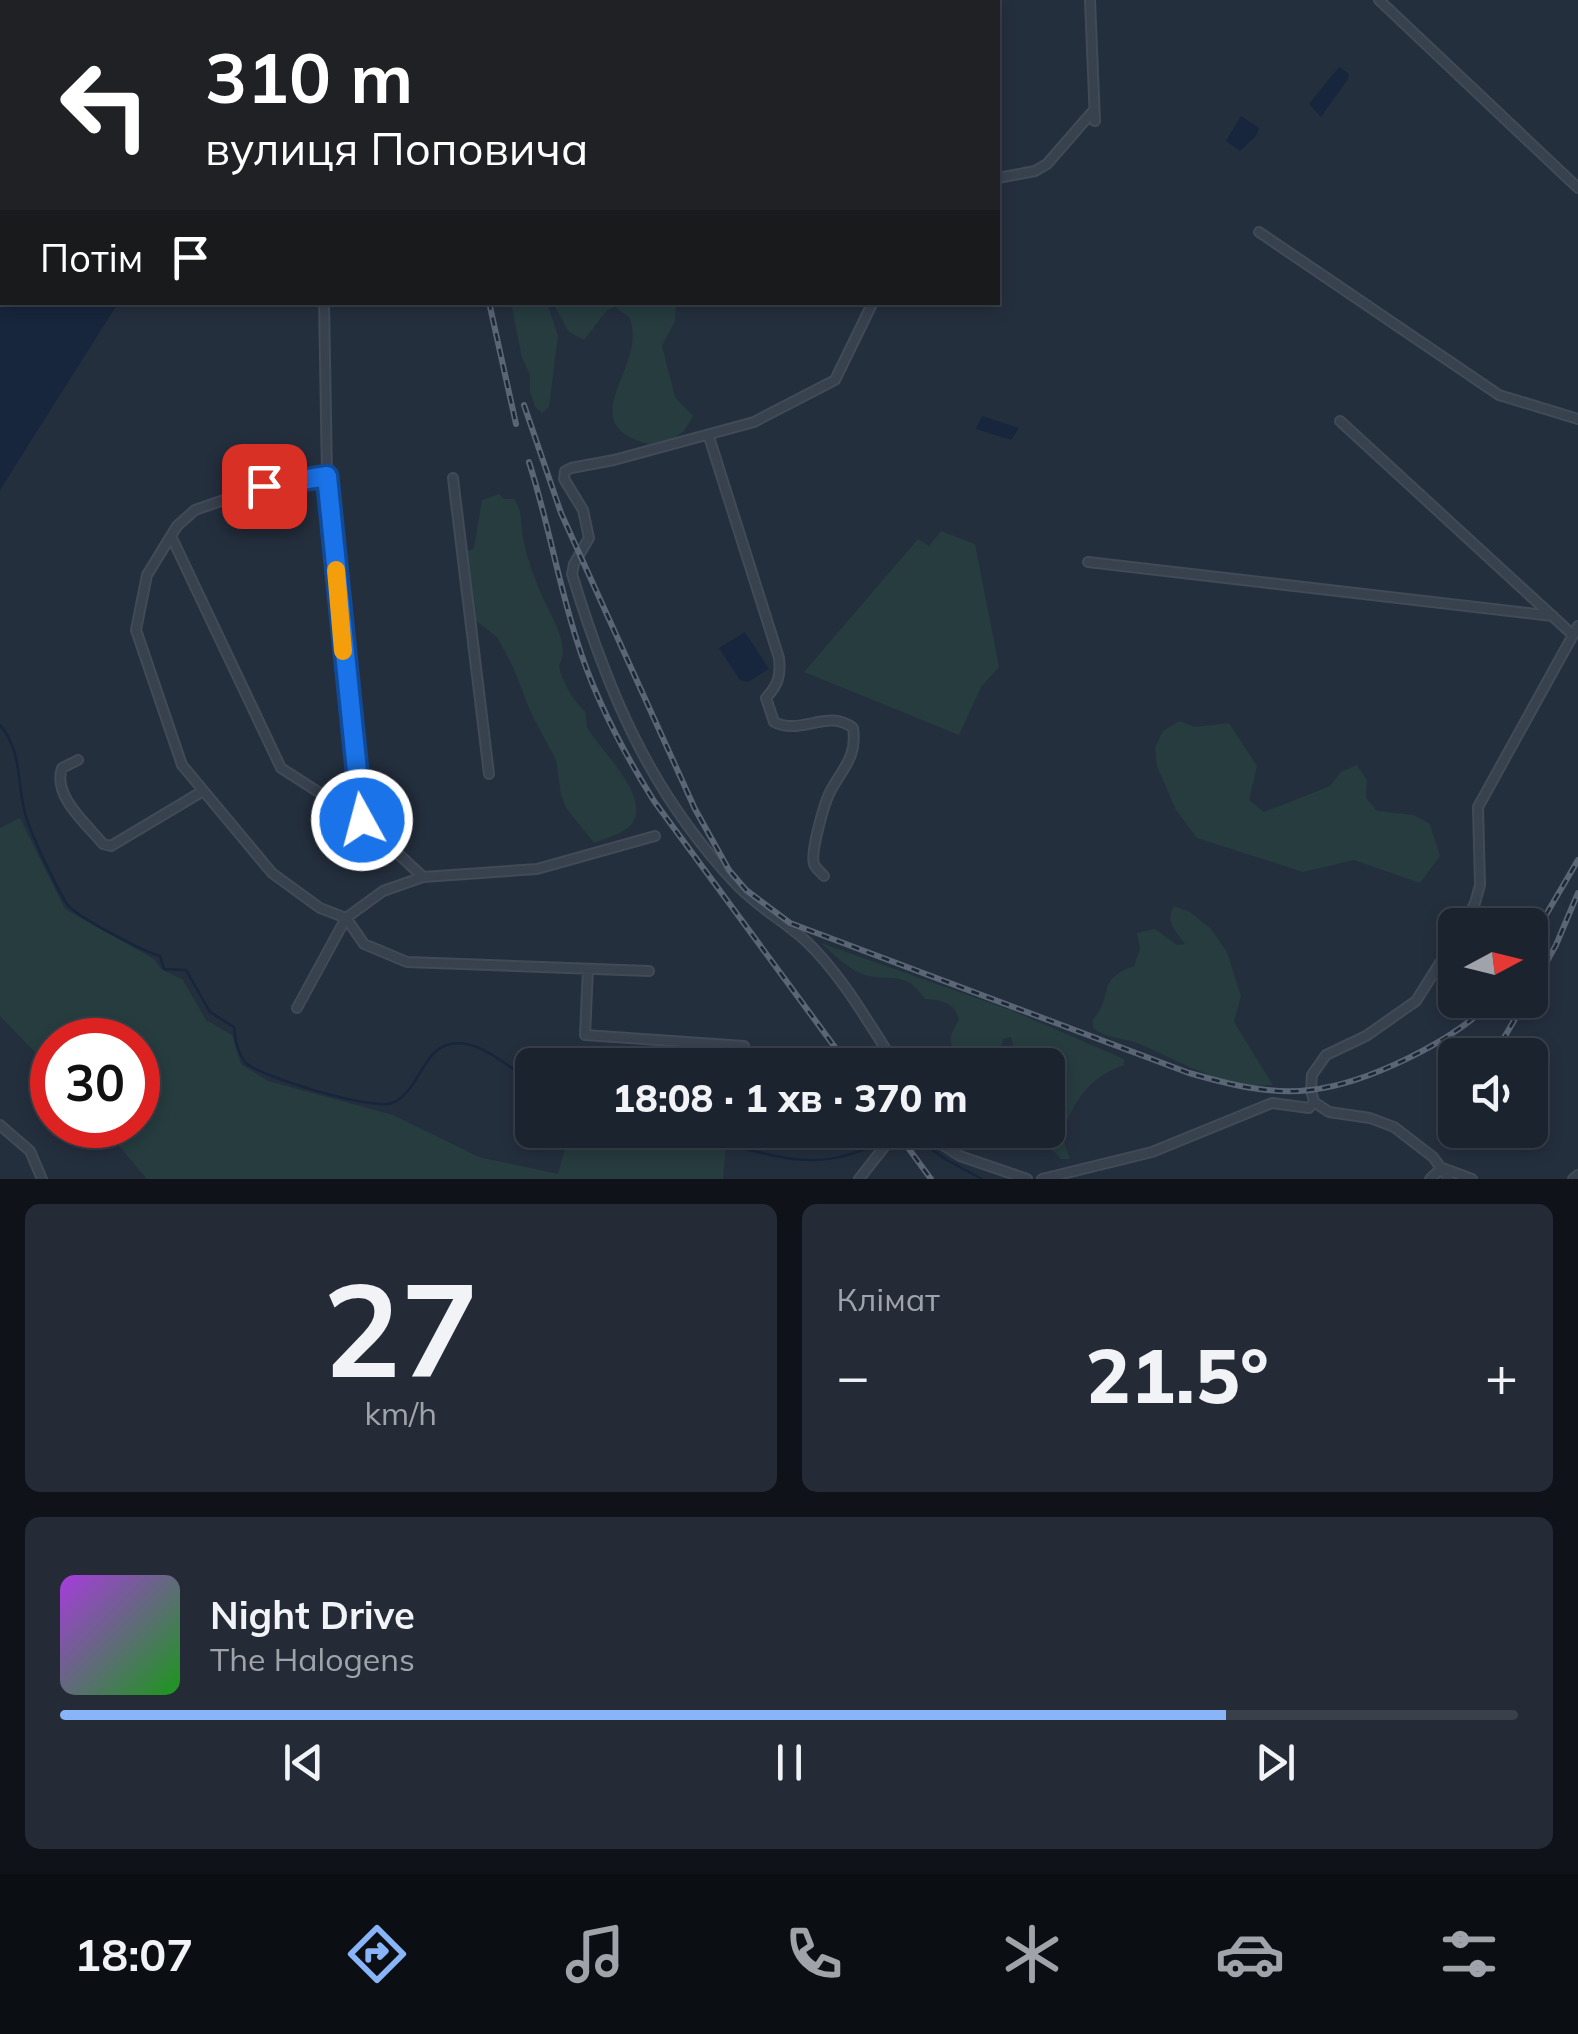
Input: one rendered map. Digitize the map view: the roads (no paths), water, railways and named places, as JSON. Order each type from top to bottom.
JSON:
[{"type":"street","points":[[1090,0],[1095,121]]},
{"type":"street","points":[[1379,0],[1578,188]]},
{"type":"street","points":[[1000,178],[1035,171],[1047,164],[1094,110]]},
{"type":"street","points":[[1259,232],[1500,395],[1578,419]]},
{"type":"street","points":[[324,305],[327,476],[362,820]]},
{"type":"street","points":[[872,305],[835,380],[754,422],[565,471],[564,479],[583,510],[589,538],[572,574],[626,725],[674,808],[734,882],[822,958],[884,1048]]},
{"type":"street","points":[[1340,421],[1553,616],[1576,631],[1478,807],[1480,885],[1472,908]]},
{"type":"street","points":[[709,436],[779,658],[781,672],[766,698],[774,722],[786,728],[831,719],[843,720],[853,728],[855,739],[850,755],[843,776],[830,792],[812,852],[814,864],[824,876]]},
{"type":"street","points":[[327,476],[264,486],[195,510],[171,536],[146,574],[136,630],[182,765],[272,873],[320,908],[346,918],[364,944],[407,962],[649,971]]},
{"type":"street","points":[[453,478],[488,774]]},
{"type":"street","points":[[171,536],[281,768],[362,820],[422,877]]},
{"type":"street","points":[[1088,562],[1553,616]]},
{"type":"street","points":[[78,760],[62,768],[58,783],[104,844],[111,846],[203,791]]},
{"type":"street","points":[[296,1008],[346,918],[383,891],[422,877],[537,869],[655,836]]},
{"type":"street","points":[[1438,966],[1416,1001],[1366,1036],[1336,1048],[1316,1065],[1310,1090],[1314,1102],[1329,1112],[1370,1118],[1394,1127],[1442,1168],[1449,1179]]},
{"type":"street","points":[[588,969],[585,1035],[744,1046]]},
{"type":"street","points":[[1042,1179],[1152,1152],[1272,1104],[1304,1109],[1314,1102]]},
{"type":"street","points":[[0,1125],[30,1151],[42,1179]]},
{"type":"street","points":[[859,1179],[886,1148]]},
{"type":"street","points":[[949,1148],[960,1156],[1027,1179]]},
{"type":"street","points":[[1430,1179],[1442,1168]]},
{"type":"street","points":[[1442,1168],[1472,1179]]},
{"type":"water","points":[[1339,67],[1349,74],[1348,79],[1321,117],[1309,104]]},
{"type":"water","points":[[1241,116],[1259,128],[1240,151],[1226,141]]},
{"type":"water","points":[[0,305],[117,305],[0,490]]},
{"type":"water","points":[[982,416],[1019,428],[1011,440],[976,429]]},
{"type":"water","points":[[745,632],[769,669],[748,682],[740,680],[719,648]]},
{"type":"waterway","points":[[0,725],[16,756],[28,822],[67,904],[96,925],[160,956],[164,969],[186,970],[210,1012],[234,1027],[246,1063],[318,1091],[381,1104],[401,1098],[433,1054],[450,1044],[472,1045],[515,1070]]},
{"type":"waterway","points":[[745,1148],[810,1160],[849,1155],[868,1148]]},
{"type":"waterway","points":[[930,1148],[982,1179]]},
{"type":"railway","points":[[490,305],[516,424]]},
{"type":"railway","points":[[524,405],[561,513],[695,809],[729,870],[746,890],[790,923],[1189,1073],[1264,1090],[1310,1090],[1357,1079],[1433,1045],[1473,1018]]},
{"type":"railway","points":[[529,462],[577,641],[620,743],[654,801],[836,1048]]},
{"type":"railway","points":[[1548,911],[1578,860]]},
{"type":"railway","points":[[1548,959],[1578,893]]},
{"type":"railway","points":[[1504,1038],[1516,1018]]},
{"type":"railway","points":[[908,1148],[931,1179]]}]
